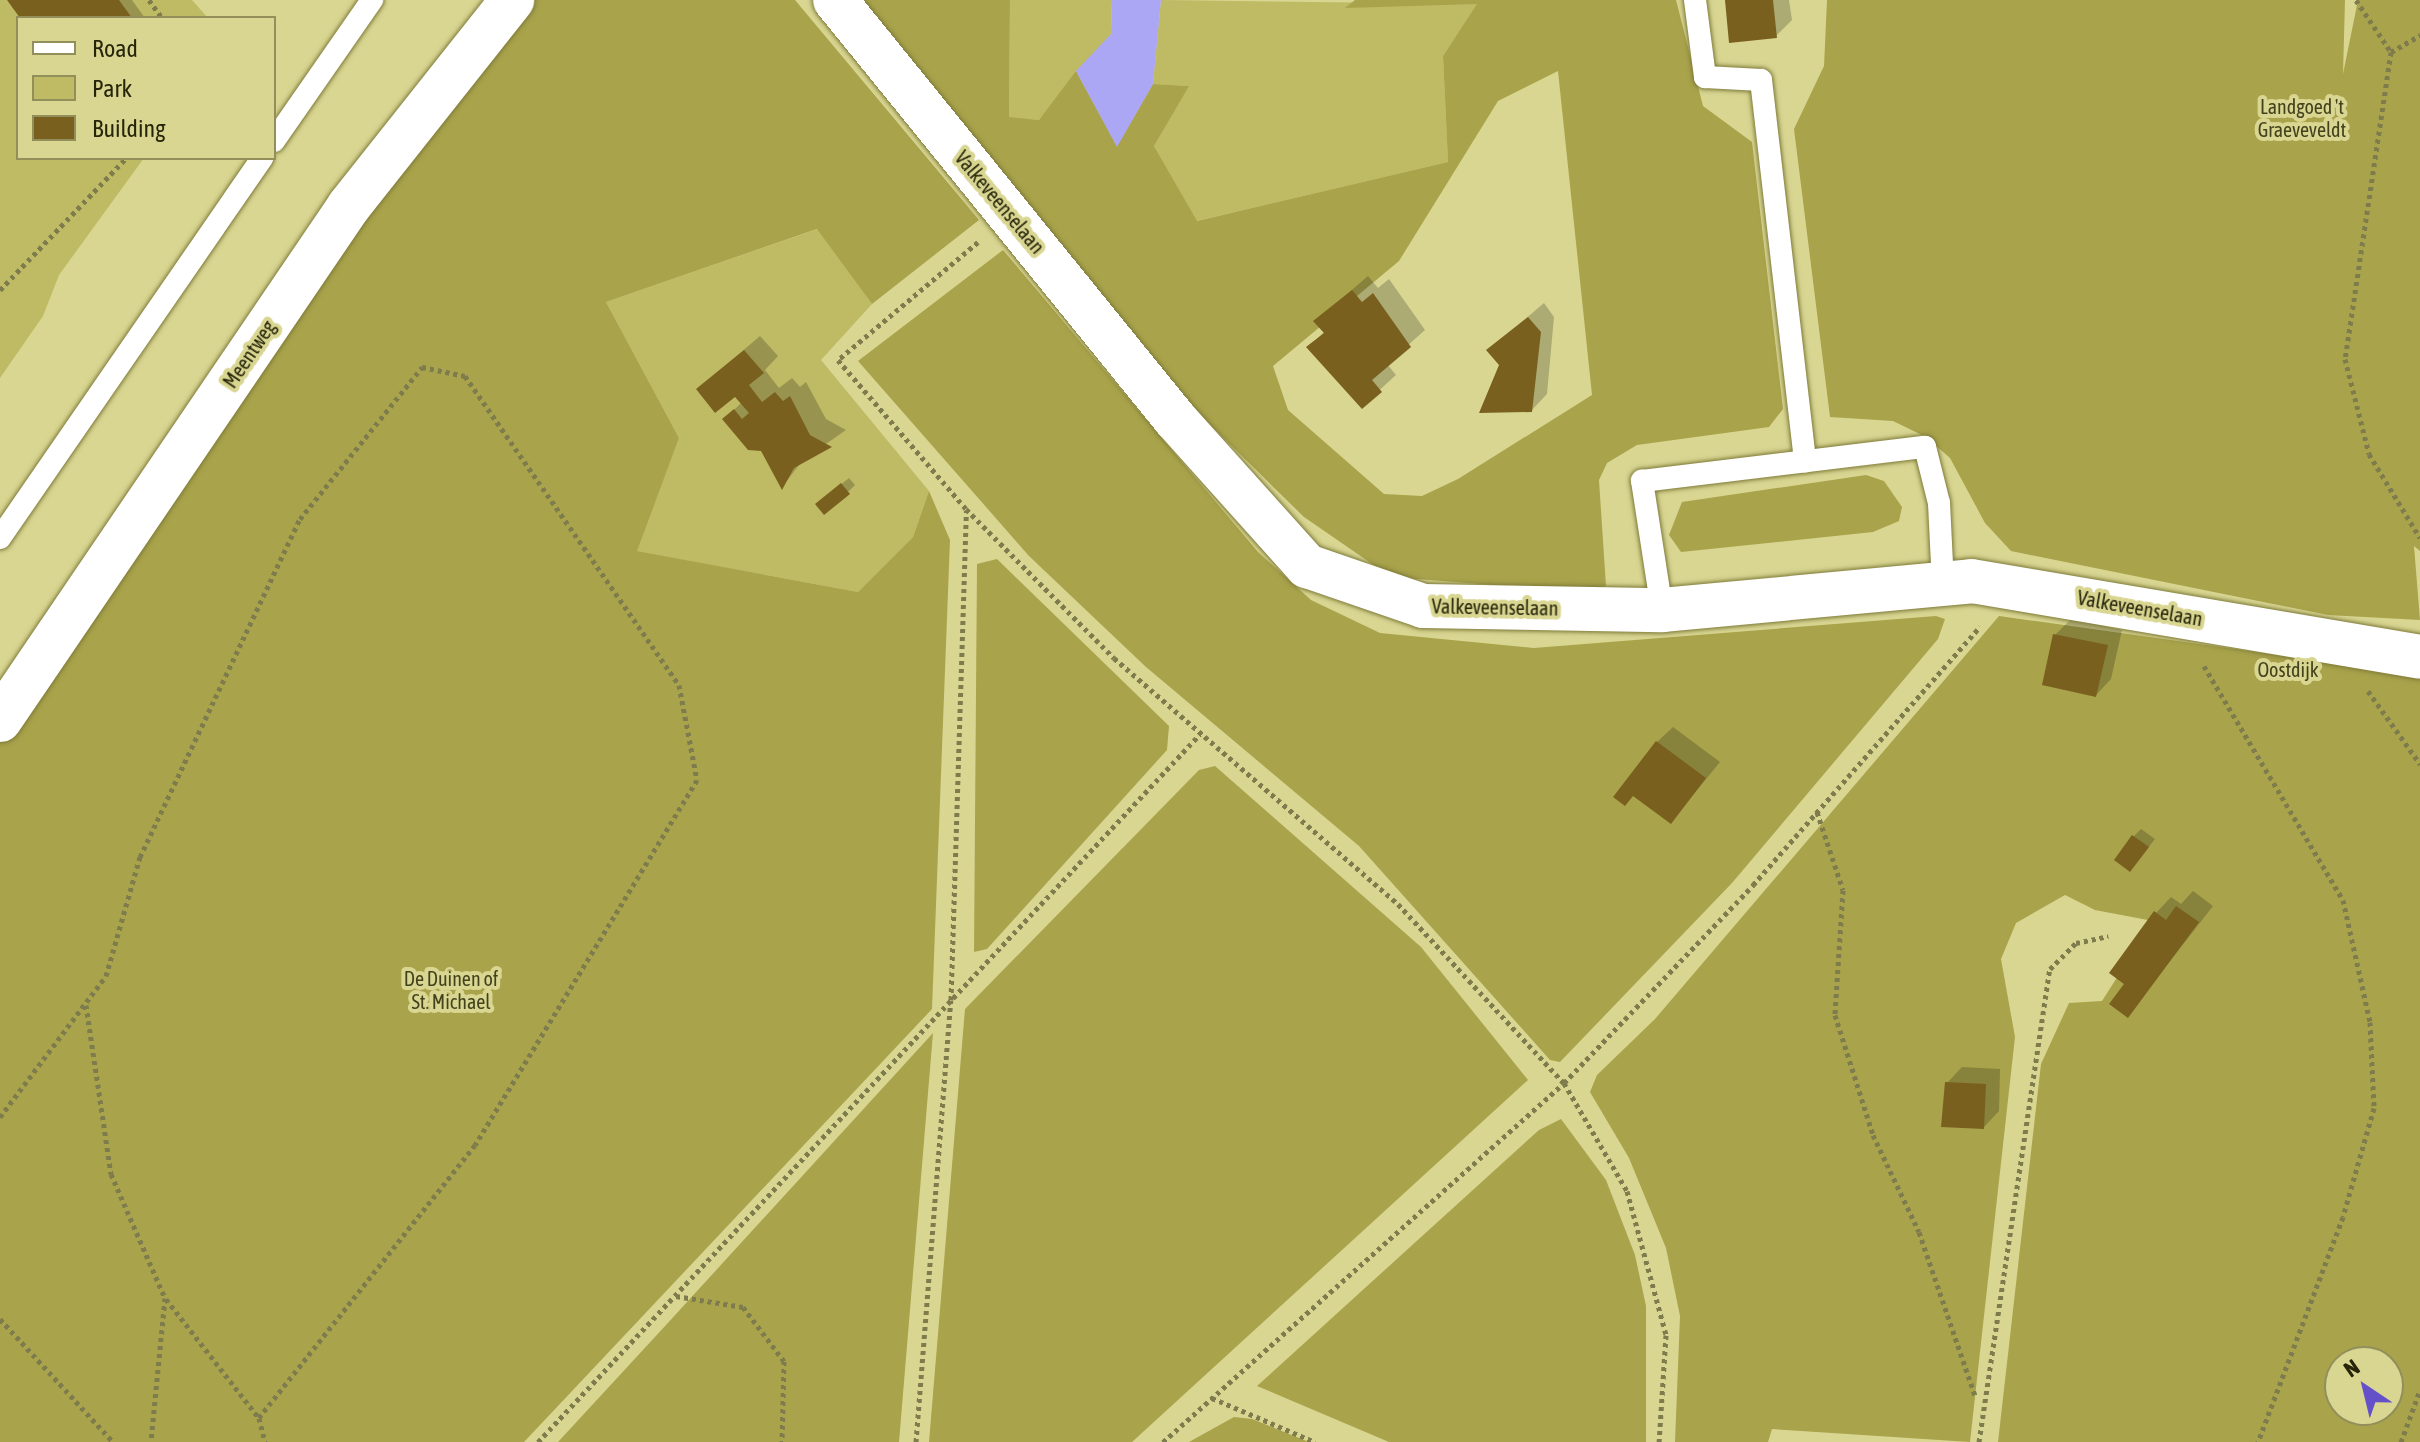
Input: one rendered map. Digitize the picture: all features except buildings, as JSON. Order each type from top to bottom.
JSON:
[{"type":"street","name":"Meentweg","points":[[0,720],[349,206],[512,0]]},
{"type":"street","name":"Valkeveenselaan","points":[[835,0],[1175,419],[1307,566],[1423,606],[1662,610],[1943,584],[2015,587],[2420,657]]},
{"type":"lane","points":[[276,138],[372,0]]},
{"type":"lane","points":[[1695,0],[1705,77],[1761,80],[1805,461]]},
{"type":"lane","points":[[0,538],[261,160]]},
{"type":"lane","points":[[1662,610],[1642,481],[1925,447],[1939,503],[1943,584]]},
{"type":"path","points":[[2356,0],[2391,52],[2368,168],[2345,359],[2369,454],[2420,538]]},
{"type":"path","points":[[2391,52],[2420,35]]},
{"type":"path","points":[[0,290],[124,160]]},
{"type":"path","points":[[973,246],[838,360],[966,509],[1200,734],[1398,904],[1564,1083],[1627,1191],[1666,1335],[1659,1442]]},
{"type":"path","points":[[0,1117],[106,976],[140,857],[300,519],[422,367],[465,376],[679,685],[697,780],[475,1145],[259,1418]]},
{"type":"path","points":[[916,1442],[951,1000],[966,509]]},
{"type":"path","points":[[1163,1442],[1564,1083],[1817,812],[2015,587]]},
{"type":"path","points":[[2173,613],[2343,900],[2370,1022],[2374,1108],[2343,1217],[2258,1442]]},
{"type":"path","points":[[2359,647],[2363,682],[2420,764]]},
{"type":"path","points":[[538,1442],[1200,734]]},
{"type":"path","points":[[1817,812],[1843,890],[1835,1015],[1873,1135],[1919,1232],[1975,1396]]},
{"type":"path","points":[[1979,1442],[2050,969],[2076,943],[2108,936]]},
{"type":"path","points":[[85,1003],[111,1174],[165,1298],[259,1418],[265,1442]]},
{"type":"path","points":[[675,1296],[743,1307],[784,1361],[782,1442]]},
{"type":"path","points":[[151,1442],[165,1298]]},
{"type":"path","points":[[0,1319],[113,1442]]},
{"type":"path","points":[[2401,1442],[2420,1390]]},
{"type":"path","points":[[1212,1398],[1315,1442]]},
{"type":"green space","points":[[0,0],[192,0],[206,16],[16,16],[16,160],[143,160],[59,275],[43,316],[0,378]]},
{"type":"green space","name":"De Duinen of St. Michael","points":[[513,0],[795,0],[979,220],[872,304],[817,229],[606,302],[679,438],[637,551],[858,592],[913,537],[929,491],[950,540],[932,1009],[524,1442],[0,1442],[0,740]]},
{"type":"green space","points":[[859,0],[1010,0],[1009,117],[1039,120],[1076,71],[1117,146],[1153,84],[1189,86],[1154,146],[1197,221],[1448,162],[1443,56],[1477,4],[1345,8],[1355,0],[1676,0],[1703,106],[1752,142],[1783,409],[1769,427],[1637,445],[1607,463],[1599,480],[1606,586],[1582,592],[1391,577],[1304,517],[1201,416]],"holes":[[[1558,71],[1592,395],[1458,479],[1422,496],[1384,494],[1288,410],[1273,366],[1399,261],[1498,101]]]},
{"type":"green space","points":[[1010,0],[1111,0],[1112,33],[1039,120],[1009,118]]},
{"type":"green space","points":[[1161,0],[1478,4],[1443,56],[1448,162],[1196,221],[1154,146],[1188,86],[1153,84]]},
{"type":"green space","name":"Landgoed 't Graeveveldt","points":[[1827,0],[2345,0],[2343,74],[2358,0],[2420,0],[2420,551],[2414,546],[2420,620],[2328,615],[2011,551],[1985,523],[1950,458],[1926,437],[1893,421],[1830,417],[1794,129],[1824,66]]},
{"type":"green space","points":[[818,229],[872,304],[821,360],[929,491],[913,537],[858,592],[636,551],[679,438],[606,302]]},
{"type":"green space","points":[[1003,250],[1258,552],[1311,600],[1380,633],[1534,648],[1936,616],[1945,619],[1938,639],[1732,883],[1560,1062],[1550,1060],[1359,846],[1146,667],[1029,556],[858,361]]},
{"type":"green space","points":[[1866,475],[1884,481],[1902,507],[1899,521],[1873,532],[1681,552],[1669,535],[1682,502]]},
{"type":"green space","points":[[997,559],[1169,726],[1167,750],[987,949],[974,952],[977,564]]},
{"type":"green space","name":"Oostdijk","points":[[1999,616],[2420,675],[2420,1442],[1998,1442],[2041,1064],[2069,1003],[2102,1001],[2153,921],[2095,910],[2065,895],[2016,923],[2001,959],[2015,1037],[1970,1442],[1772,1429],[1768,1442],[1675,1442],[1680,1316],[1666,1248],[1629,1158],[1590,1092],[1597,1075],[1655,1019]]},
{"type":"green space","points":[[1215,766],[1421,947],[1528,1080],[1132,1442],[929,1442],[965,1009],[1199,770]]},
{"type":"green space","points":[[933,1033],[899,1442],[558,1442],[666,1325]]},
{"type":"green space","points":[[1561,1119],[1606,1180],[1635,1255],[1646,1306],[1646,1442],[1389,1442],[1257,1386],[1539,1130]]},
{"type":"green space","points":[[1234,1417],[1252,1419],[1309,1442],[1189,1442]]},
{"type":"shaded area","points":[[1111,0],[1161,0],[1153,84],[1117,147],[1076,71],[1112,33]]}]
